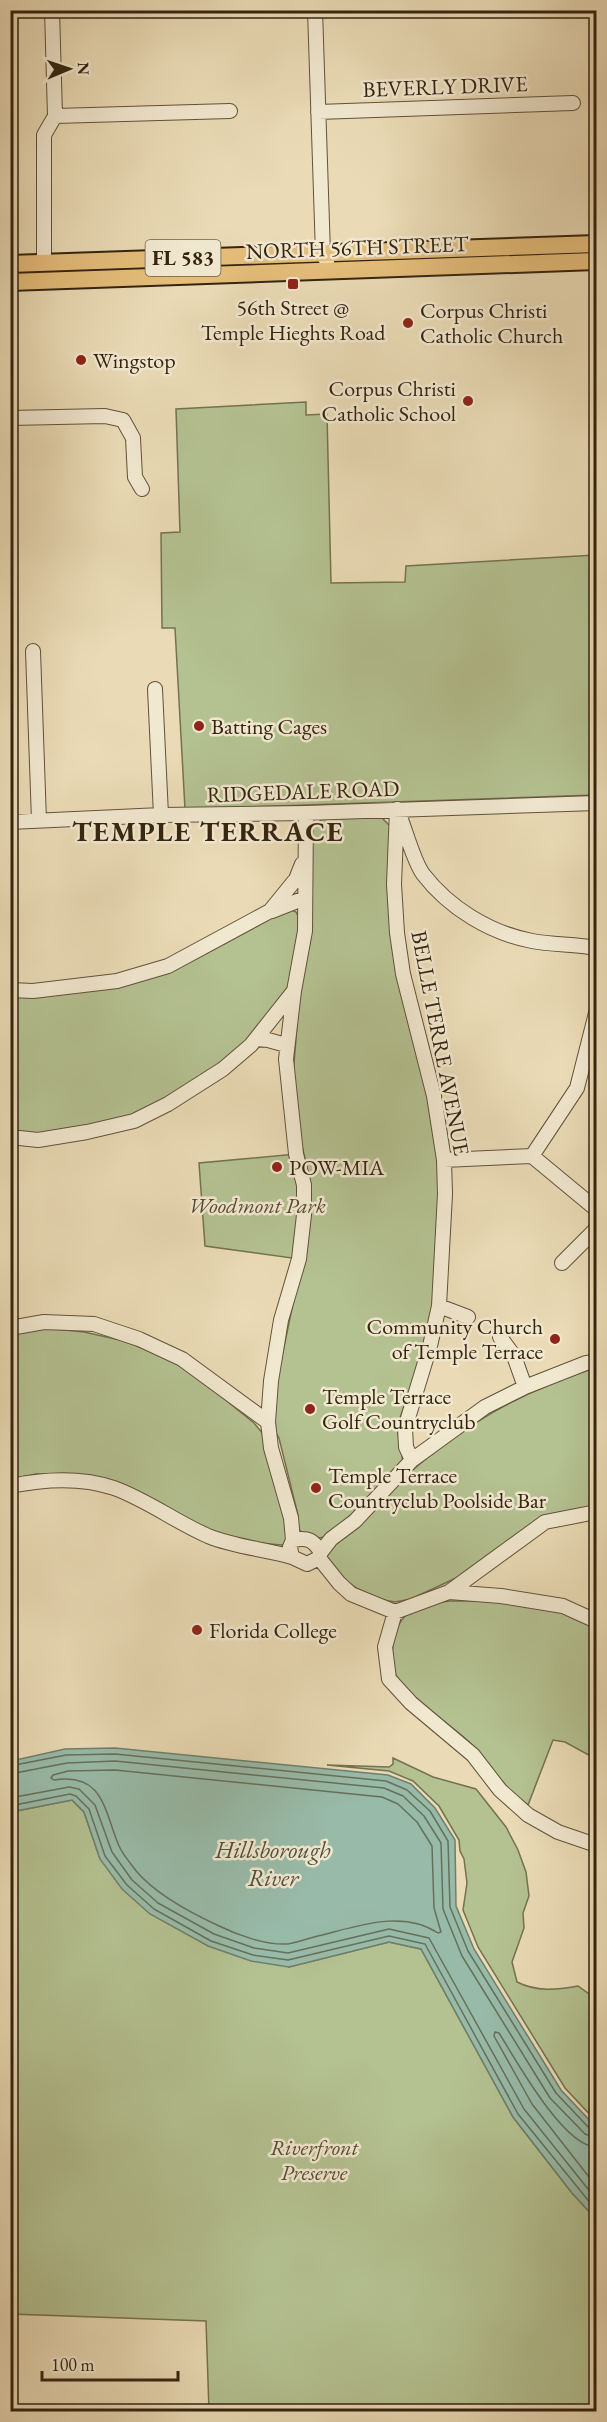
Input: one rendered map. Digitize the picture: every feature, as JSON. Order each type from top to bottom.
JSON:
[{"type":"main road","name":"NORTH 56TH STREET","points":[[10,282],[402,268],[553,254],[597,244]]},
{"type":"main road","name":"NORTH 56TH STREET","points":[[10,264],[466,249],[553,254],[597,261]]},
{"type":"main road","points":[[402,268],[409,261],[419,259],[457,258],[466,249]]},
{"type":"main road","points":[[172,276],[174,270],[180,266],[231,263],[247,256]]},
{"type":"main road","points":[[58,280],[64,272],[116,260]]},
{"type":"main road","points":[[10,274],[31,273],[43,268],[44,263]]},
{"type":"street","points":[[44,263],[44,135],[55,116],[52,10]]},
{"type":"street","points":[[315,10],[323,254],[332,270]]},
{"type":"street","name":"BEVERLY DRIVE","points":[[318,112],[573,103]]},
{"type":"street","points":[[55,116],[230,111]]},
{"type":"street","points":[[10,418],[105,416],[123,420],[133,438],[135,477],[142,489]]},
{"type":"street","points":[[33,651],[39,820]]},
{"type":"street","points":[[155,689],[161,815]]},
{"type":"street","name":"RIDGEDALE ROAD","points":[[10,822],[161,815],[306,813],[597,803]]},
{"type":"street","points":[[397,809],[422,873],[456,907],[500,933],[533,941],[597,948]]},
{"type":"street","name":"BELLE TERRE AVENUE","points":[[397,809],[394,884],[397,933],[403,974],[434,1096],[444,1160],[445,1194],[439,1305],[430,1346],[405,1428],[406,1447],[412,1460]]},
{"type":"street","points":[[306,813],[305,931],[286,1045],[296,1154],[304,1185],[304,1215],[299,1259],[281,1320],[271,1381],[268,1422],[271,1448],[291,1518],[305,1550],[351,1594],[395,1612],[449,1592],[544,1522],[597,1512]]},
{"type":"street","points":[[270,911],[296,879],[306,856]]},
{"type":"street","points":[[10,990],[33,991],[63,988],[128,978],[168,966],[270,911],[305,898]]},
{"type":"street","points":[[10,1137],[38,1140],[87,1132],[134,1121],[168,1104],[223,1070],[257,1039],[294,991]]},
{"type":"street","points":[[532,1156],[577,1088],[597,1013]]},
{"type":"street","points":[[257,1039],[286,1045]]},
{"type":"street","points":[[444,1160],[532,1156],[597,1209]]},
{"type":"street","points":[[562,1263],[597,1229]]},
{"type":"street","points":[[439,1305],[468,1317]]},
{"type":"street","points":[[10,1328],[44,1322],[94,1324],[139,1339],[182,1359],[268,1422]]},
{"type":"street","points":[[500,1337],[514,1356],[525,1387]]},
{"type":"street","points":[[10,1486],[36,1480],[72,1480],[114,1488],[209,1536],[244,1548],[305,1550],[331,1539],[355,1521],[412,1460],[485,1407],[525,1387],[586,1363],[597,1362]]},
{"type":"street","points":[[449,1592],[501,1596],[562,1606],[597,1621]]},
{"type":"street","points":[[395,1612],[385,1647],[389,1679],[411,1703],[472,1755],[500,1790],[528,1815],[558,1833],[597,1845]]},
{"type":"green space","points":[[306,402],[306,415],[327,414],[331,583],[405,582],[406,566],[596,555],[596,795],[185,809],[175,628],[162,628],[161,533],[180,532],[176,409]]},
{"type":"green space","points":[[323,818],[382,818],[391,827],[390,874],[439,1158],[440,1198],[434,1305],[423,1352],[399,1421],[398,1433],[403,1462],[352,1515],[331,1533],[318,1538],[301,1532],[297,1525],[298,1515],[279,1438],[274,1429],[276,1385],[308,1232],[309,1176],[296,1120],[293,1077],[312,828]]},
{"type":"green space","points":[[290,909],[296,912],[300,922],[300,933],[293,974],[281,1002],[263,1026],[204,1077],[190,1087],[149,1108],[104,1124],[57,1132],[11,1131],[10,996],[93,990],[153,977],[187,963]]},
{"type":"green space","name":"Woodmont Park","points":[[296,1154],[304,1185],[299,1259],[205,1246],[199,1163]]},
{"type":"green space","points":[[47,1328],[84,1332],[120,1340],[165,1356],[201,1380],[254,1423],[264,1435],[284,1510],[287,1543],[282,1545],[236,1541],[76,1475],[36,1474],[11,1479],[11,1333]]},
{"type":"green space","points":[[596,1368],[596,1509],[543,1519],[456,1578],[411,1599],[395,1602],[378,1599],[334,1574],[325,1552],[376,1502],[428,1457],[485,1417],[516,1400]]},
{"type":"green space","points":[[450,1601],[487,1601],[561,1611],[596,1628],[596,1759],[565,1742],[553,1740],[528,1805],[503,1783],[469,1742],[420,1703],[403,1686],[395,1672],[392,1655],[393,1643],[399,1624],[404,1617],[417,1608]]},
{"type":"green space","points":[[393,1758],[433,1777],[476,1789],[506,1827],[526,1872],[529,1896],[523,1913],[524,1928],[512,1962],[517,1982],[547,1989],[578,1986],[596,1999],[596,2121],[565,2088],[478,1947],[463,1910],[467,1883],[459,1840],[439,1806],[413,1781],[389,1771],[327,1765],[389,1767],[393,1764]]},
{"type":"green space","name":"Riverfront Preserve","points":[[72,1800],[84,1812],[100,1859],[289,1967],[389,1942],[421,1949],[513,2117],[572,2193],[596,2219],[596,2411],[209,2411],[206,2321],[11,2314],[11,1812]]},
{"type":"water","name":"Hillsborough River","points":[[115,1748],[388,1775],[411,1784],[435,1808],[455,1840],[456,1906],[474,1949],[561,2090],[596,2127],[596,2219],[572,2193],[513,2117],[421,1949],[389,1942],[289,1967],[251,1961],[208,1946],[150,1914],[122,1889],[100,1859],[84,1812],[72,1800],[11,1812],[11,1761],[65,1749]]},
{"type":"place","name":"56th Street @ Temple Hieghts Road","points":[[293,284]]},
{"type":"place","name":"Corpus Christi Catholic Church","points":[[408,323]]},
{"type":"place","name":"Wingstop","points":[[81,360]]},
{"type":"place","name":"Corpus Christi Catholic School","points":[[468,401]]},
{"type":"place","name":"Batting Cages","points":[[199,726]]},
{"type":"place","name":"POW-MIA","points":[[277,1167]]},
{"type":"place","name":"Community Church of Temple Terrace","points":[[555,1339]]},
{"type":"place","name":"Temple Terrace Golf Countryclub","points":[[310,1409]]},
{"type":"place","name":"Temple Terrace Countryclub Poolside Bar","points":[[316,1488]]},
{"type":"place","name":"Florida College","points":[[197,1630]]},
{"type":"district","name":"TEMPLE TERRACE","points":[[208,831]]}]
